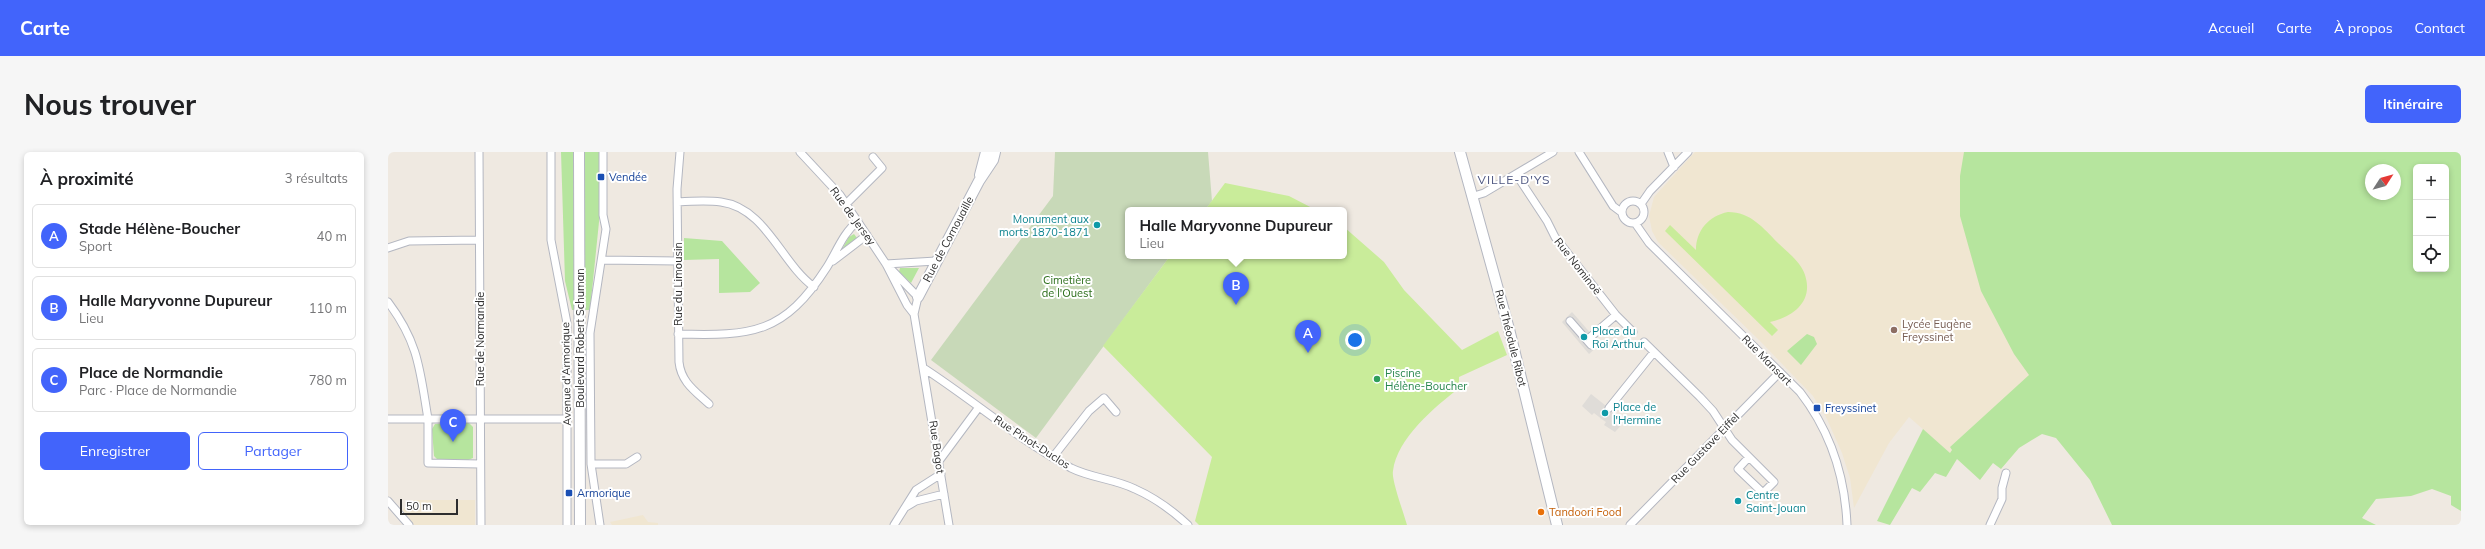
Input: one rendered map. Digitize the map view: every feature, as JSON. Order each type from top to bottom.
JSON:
[{"type":"main road","name":"Boulevard Robert Schuman","points":[[579,152],[580,525]]},
{"type":"main road","name":"Rue de Cornouaille","points":[[979,181],[986,152]]},
{"type":"main road","name":"Rue de Cornouaille","points":[[918,297],[979,181],[993,160],[995,152]]},
{"type":"main road","name":"Rue Théodule Ribot","points":[[1460,152],[1474,196],[1557,525]]},
{"type":"street","name":"Rue de Normandie","points":[[479,152],[481,525]]},
{"type":"street","name":"Avenue d'Armorique","points":[[551,152],[551,240],[566,323],[567,525]]},
{"type":"street","points":[[600,525],[591,464],[590,333],[606,228],[603,215],[603,152]]},
{"type":"street","name":"Rue du Limousin","points":[[680,152],[678,165],[678,334],[680,374],[687,384],[709,404]]},
{"type":"street","name":"Rue de Jersey","points":[[800,152],[846,204],[886,264],[906,305],[914,314]]},
{"type":"street","points":[[1474,196],[1554,152]]},
{"type":"street","points":[[1579,152],[1613,206],[1621,212],[1627,222],[1635,223],[1643,216],[1641,204],[1650,191],[1688,152]]},
{"type":"street","points":[[1668,152],[1674,167]]},
{"type":"street","points":[[846,204],[882,168],[873,156]]},
{"type":"street","name":"Rue Nominoë","points":[[1516,174],[1547,221],[1555,237],[1616,316],[1633,332]]},
{"type":"street","points":[[1621,212],[1627,202],[1635,200],[1641,204]]},
{"type":"street","points":[[678,202],[721,202],[740,209],[762,226],[804,279],[814,287]]},
{"type":"street","points":[[678,334],[724,335],[758,330],[782,316],[806,297],[831,262],[852,226],[858,222]]},
{"type":"street","name":"Rue Mansart","points":[[1635,223],[1649,243],[1780,372],[1811,407],[1832,445],[1842,475],[1847,525]]},
{"type":"street","points":[[831,262],[867,235]]},
{"type":"street","points":[[388,248],[409,241],[479,240]]},
{"type":"street","points":[[602,260],[678,261]]},
{"type":"street","points":[[886,264],[936,261]]},
{"type":"street","name":"Rue de Jersey","points":[[886,264],[918,297],[914,314],[925,369]]},
{"type":"street","points":[[388,302],[404,326],[416,352],[424,384],[428,419],[428,463],[480,464]]},
{"type":"street","points":[[1570,321],[1589,342],[1616,316]]},
{"type":"street","points":[[1644,342],[1713,411],[1724,429],[1774,482],[1763,493],[1738,469],[1749,457]]},
{"type":"street","points":[[1609,408],[1654,352]]},
{"type":"street","name":"Rue Pinot-Duclos","points":[[925,369],[1018,436],[1053,458],[1073,469],[1135,488],[1167,508],[1188,525]]},
{"type":"street","name":"Rue Bagot","points":[[925,369],[949,525]]},
{"type":"street","name":"Rue Gustave Eiffel","points":[[1630,525],[1780,372]]},
{"type":"street","points":[[1053,458],[1089,411],[1104,398],[1116,412]]},
{"type":"street","points":[[939,461],[979,407]]},
{"type":"street","points":[[388,419],[567,419]]},
{"type":"street","points":[[591,464],[626,464],[637,457]]},
{"type":"street","points":[[1990,525],[2002,499],[2002,488],[2006,473]]},
{"type":"street","points":[[894,525],[916,490],[941,474]]},
{"type":"street","points":[[905,508],[916,501],[944,494]]},
{"type":"street","points":[[388,501],[408,525]]},
{"type":"shaded area","name":"Lycée Eugène Freyssinet","points":[[1695,152],[1969,152],[2030,375],[1950,447],[1952,450],[1950,453],[1909,417],[1889,443],[1854,508],[1850,478],[1842,453],[1826,417],[1813,396],[1760,341],[1658,242],[1652,231],[1649,216],[1654,197]]},
{"type":"shaded area","name":"Place du Roi Arthur","points":[[1572,312],[1600,344],[1589,354],[1562,322]]},
{"type":"shaded area","name":"Place de l'Hermine","points":[[1591,394],[1625,421],[1615,432],[1604,425],[1606,422],[1594,413],[1592,415],[1582,406]]},
{"type":"shaded area","points":[[414,500],[475,500],[475,525],[414,525],[402,510]]},
{"type":"shaded area","points":[[643,515],[648,522],[658,523],[658,525],[612,525],[610,522]]},
{"type":"green space","points":[[561,152],[599,152],[599,222],[590,310],[572,310],[565,281]]},
{"type":"green space","name":"Cimetière de l'Ouest","points":[[1055,152],[1208,152],[1212,201],[1207,207],[1125,207],[1125,259],[1168,259],[1036,438],[931,360],[1053,196]]},
{"type":"green space","points":[[1964,152],[2461,152],[2461,511],[2451,505],[2451,496],[2432,489],[2411,496],[2376,499],[2362,518],[2376,525],[2112,525],[2090,480],[2056,438],[2042,434],[2019,448],[2001,469],[1993,463],[1980,480],[1957,459],[1946,477],[1935,473],[1920,492],[1912,488],[1890,525],[1877,521],[1923,429],[1950,453],[1952,450],[1950,447],[2029,375],[2014,354],[1981,291],[1960,216],[1960,176]]},
{"type":"green space","points":[[1225,183],[1289,196],[1310,207],[1207,207]]},
{"type":"green space","points":[[1728,212],[1743,215],[1756,222],[1793,258],[1803,270],[1805,275],[1807,285],[1804,300],[1793,312],[1778,320],[1770,322],[1778,330],[1772,336],[1665,231],[1670,225],[1696,250],[1698,236],[1705,225],[1715,217]]},
{"type":"green space","points":[[1347,230],[1384,262],[1404,290],[1462,350],[1498,331],[1507,355],[1459,377],[1459,388],[1439,404],[1409,435],[1396,459],[1393,471],[1396,489],[1407,525],[1199,525],[1195,521],[1212,457],[1103,346],[1168,259],[1347,259]]},
{"type":"green space","points":[[854,234],[857,238],[842,249],[849,237]]},
{"type":"green space","points":[[684,238],[722,241],[760,283],[750,292],[719,293],[719,259],[684,260]]},
{"type":"green space","points":[[900,268],[919,268],[911,283],[899,272]]},
{"type":"green space","points":[[1807,334],[1814,337],[1817,344],[1801,365],[1787,351]]},
{"type":"green space","points":[[469,423],[473,427],[473,458],[468,460],[437,459],[434,456],[432,429],[435,424]]},
{"type":"place","name":"Vendée","points":[[601,177]]},
{"type":"place","name":"Monument aux morts 1870-1871","points":[[1097,225]]},
{"type":"place","name":"Halle Maryvonne Dupureur","points":[[1236,305]]},
{"type":"place","name":"Lycée Eugène Freyssinet","points":[[1894,330]]},
{"type":"place","name":"Place du Roi Arthur","points":[[1584,337]]},
{"type":"place","name":"Stade Hélène-Boucher","points":[[1308,353]]},
{"type":"place","name":"Piscine Hélène-Boucher","points":[[1377,379]]},
{"type":"place","name":"Freyssinet","points":[[1817,408]]},
{"type":"place","name":"Place de l'Hermine","points":[[1605,413]]},
{"type":"place","name":"Place de Normandie","points":[[453,442]]},
{"type":"place","name":"Armorique","points":[[569,493]]},
{"type":"place","name":"Centre Saint-Jouan","points":[[1738,501]]},
{"type":"place","name":"Tandoori Food","points":[[1541,512]]},
{"type":"district","name":"VILLE-D'YS","points":[[1514,180]]}]
